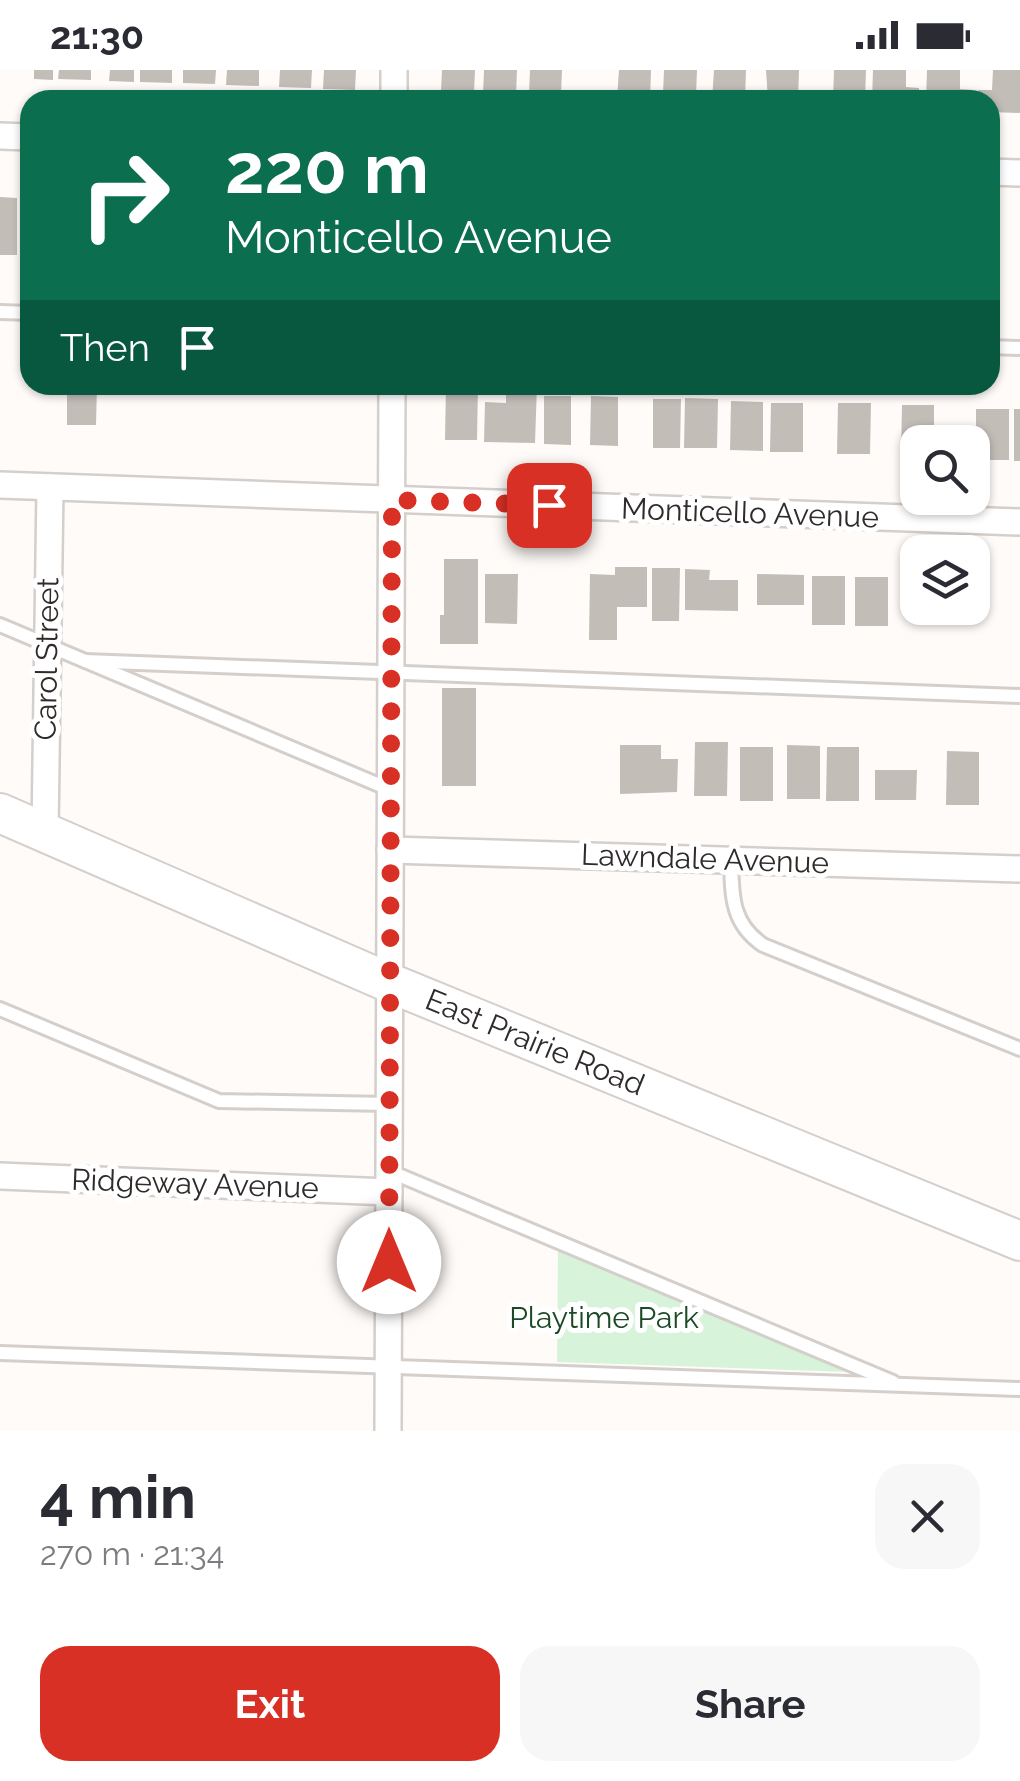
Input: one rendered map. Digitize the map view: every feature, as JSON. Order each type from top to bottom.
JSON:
[{"type":"street","points":[[388,1431],[392,395]]},
{"type":"street","name":"Monticello Avenue","points":[[0,485],[1020,522]]},
{"type":"street","name":"Carol Street","points":[[45,832],[50,487]]},
{"type":"street","name":"East Prairie Road","points":[[0,813],[390,984],[1020,1241]]},
{"type":"street","name":"Lawndale Avenue","points":[[390,850],[1020,869]]},
{"type":"street","name":"Ridgeway Avenue","points":[[0,1176],[389,1181]]},
{"type":"lane","points":[[0,625],[391,790]]},
{"type":"lane","points":[[85,661],[1020,696]]},
{"type":"lane","points":[[732,860],[734,911],[750,936],[763,945],[1020,1048]]},
{"type":"lane","points":[[0,1009],[218,1101],[390,1104]]},
{"type":"lane","points":[[389,1181],[900,1385]]},
{"type":"lane","points":[[0,1352],[1020,1389]]},
{"type":"green space","name":"Playtime Park","points":[[558,1249],[849,1372],[557,1362]]},
{"type":"building","points":[[34,70],[53,70],[53,80],[34,79]]},
{"type":"building","points":[[59,70],[91,70],[91,80],[58,79]]},
{"type":"building","points":[[110,70],[134,70],[134,82],[109,81]]},
{"type":"building","points":[[140,70],[172,70],[172,83],[140,82]]},
{"type":"building","points":[[183,70],[216,70],[215,84],[183,83]]},
{"type":"building","points":[[227,70],[259,70],[259,86],[226,85]]},
{"type":"building","points":[[280,70],[312,70],[311,88],[279,87]]},
{"type":"building","points":[[324,70],[356,70],[355,90],[323,89]]},
{"type":"building","points":[[442,70],[475,70],[474,90],[441,90]]},
{"type":"building","points":[[484,70],[517,70],[516,90],[483,90]]},
{"type":"building","points":[[530,70],[562,70],[561,90],[529,90]]},
{"type":"building","points":[[619,70],[651,70],[650,90],[618,90]]},
{"type":"building","points":[[664,70],[697,70],[696,90],[663,90]]},
{"type":"building","points":[[714,70],[746,70],[745,90],[713,90]]},
{"type":"building","points":[[766,70],[799,70],[798,90],[767,90]]},
{"type":"building","points":[[834,70],[866,70],[865,90],[833,90]]},
{"type":"building","points":[[873,70],[906,70],[906,87],[919,88],[919,90],[872,90]]},
{"type":"building","points":[[927,70],[960,70],[960,89],[973,90],[926,90]]},
{"type":"building","points":[[993,70],[1020,70],[1020,113],[1000,112],[1000,90],[992,90]]},
{"type":"building","points":[[0,197],[17,198],[17,255],[0,255]]},
{"type":"building","points":[[67,395],[97,395],[96,425],[67,425]]},
{"type":"building","points":[[446,395],[478,395],[477,440],[445,440]]},
{"type":"building","points":[[506,395],[537,395],[535,443],[484,442],[485,402],[506,403]]},
{"type":"building","points":[[544,396],[571,396],[571,445],[544,444]]},
{"type":"building","points":[[591,396],[618,397],[618,446],[590,445]]},
{"type":"building","points":[[685,398],[718,399],[717,448],[684,448]]},
{"type":"building","points":[[653,399],[681,399],[680,448],[653,448]]},
{"type":"building","points":[[731,401],[763,402],[763,451],[730,450]]},
{"type":"building","points":[[771,403],[803,403],[803,452],[770,452]]},
{"type":"building","points":[[838,403],[871,403],[870,454],[837,454]]},
{"type":"building","points":[[902,405],[934,405],[934,425],[902,425]]},
{"type":"building","points":[[976,409],[1009,409],[1009,460],[990,460],[990,425],[976,425]]},
{"type":"building","points":[[1014,409],[1020,409],[1020,461],[1014,461]]},
{"type":"building","points":[[444,559],[478,559],[478,644],[440,644]]},
{"type":"building","points":[[615,567],[647,567],[647,607],[617,607],[617,640],[589,640],[590,574],[615,575]]},
{"type":"building","points":[[652,568],[680,568],[679,621],[652,621]]},
{"type":"building","points":[[685,569],[710,570],[709,580],[738,580],[738,611],[685,610]]},
{"type":"building","points":[[485,574],[518,574],[517,624],[485,623]]},
{"type":"building","points":[[757,574],[804,575],[804,605],[757,605]]},
{"type":"building","points":[[812,576],[845,576],[845,625],[812,625]]},
{"type":"building","points":[[855,577],[888,577],[888,626],[855,626]]},
{"type":"building","points":[[442,688],[476,688],[476,786],[442,786]]},
{"type":"building","points":[[695,742],[728,742],[727,796],[694,796]]},
{"type":"building","points":[[620,745],[661,745],[661,759],[678,759],[677,792],[620,794]]},
{"type":"building","points":[[787,745],[820,746],[820,799],[787,799]]},
{"type":"building","points":[[740,747],[773,747],[773,801],[740,801]]},
{"type":"building","points":[[827,747],[859,747],[859,801],[826,801]]},
{"type":"building","points":[[947,751],[979,752],[979,805],[946,805]]},
{"type":"building","points":[[875,770],[917,770],[916,800],[875,800]]},
{"type":"route","points":[[389,1262],[392,500],[549,505]]}]
